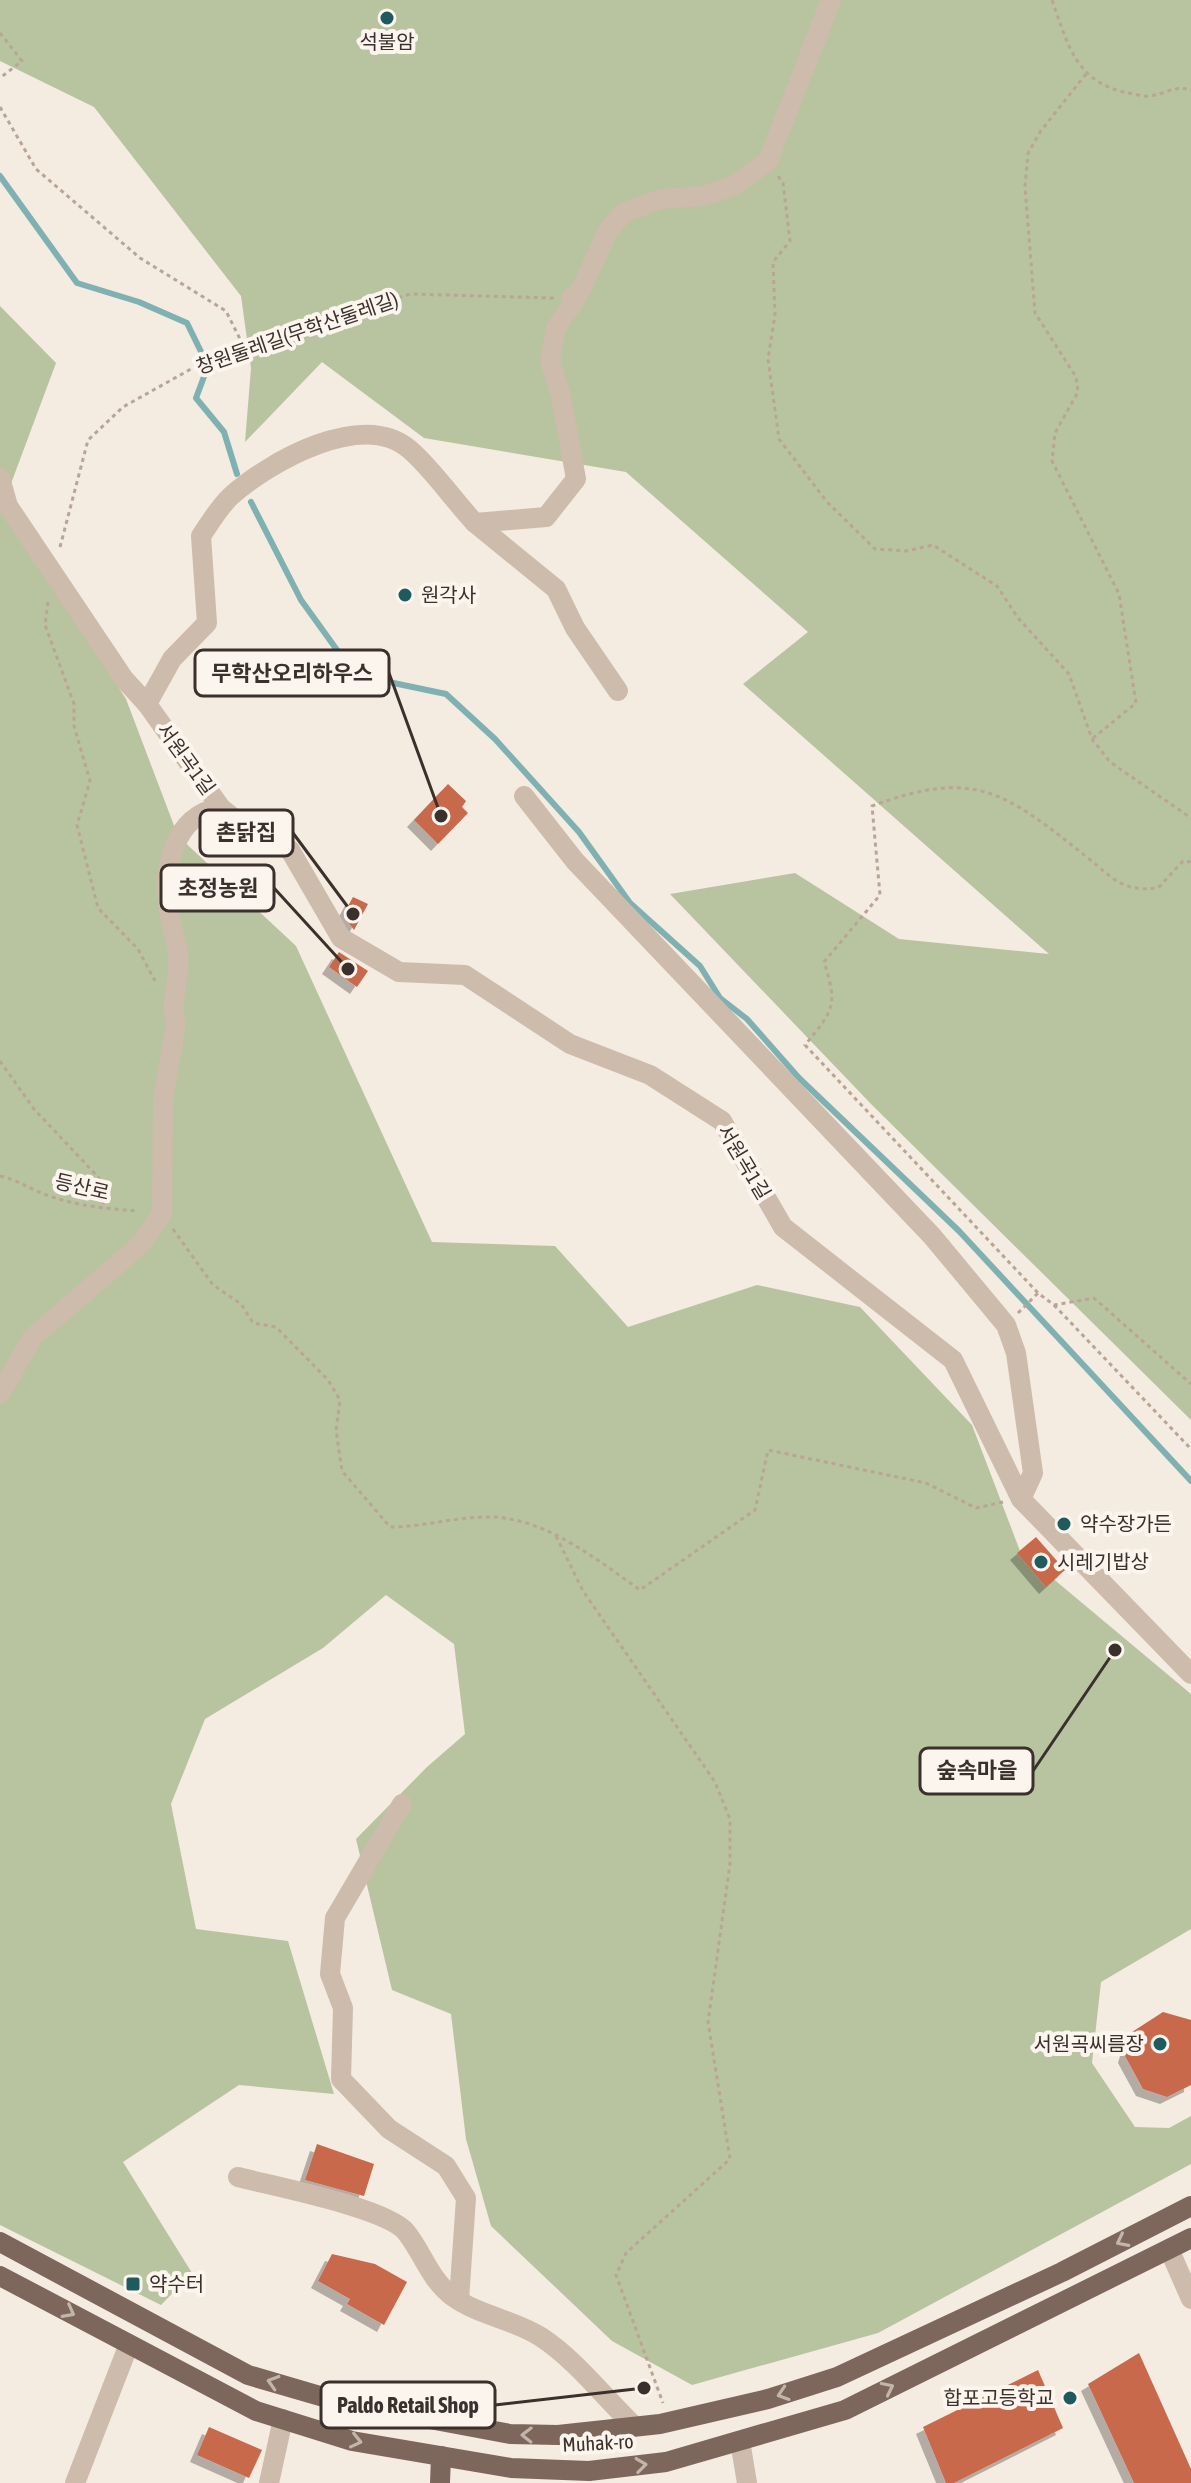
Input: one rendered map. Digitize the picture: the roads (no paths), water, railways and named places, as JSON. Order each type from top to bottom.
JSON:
[{"type":"main road","name":"Muhak-ro","points":[[0,2242],[248,2375],[344,2403],[510,2434],[558,2435],[669,2421],[768,2399],[837,2377],[1062,2272],[1191,2206]]},
{"type":"main road","name":"Muhak-ro","points":[[0,2276],[256,2411],[352,2441],[511,2468],[589,2471],[666,2462],[845,2410],[1191,2238]]},
{"type":"main road","points":[[440,2483],[441,2456]]},
{"type":"street","points":[[475,523],[546,517],[576,479],[561,396],[550,361],[556,328],[608,231],[623,213],[661,199],[703,196],[733,186],[768,161],[831,0]]},
{"type":"street","name":"서원곡1길","points":[[147,704],[172,659],[207,623],[201,536],[228,499],[270,468],[323,440],[377,434],[409,448],[475,523],[556,589],[575,628],[618,691]]},
{"type":"street","name":"서원곡1길","points":[[0,478],[8,506],[124,679],[147,704],[221,808],[249,830],[290,850],[341,938],[399,972],[465,975],[570,1044],[650,1075],[722,1121],[783,1227],[953,1360],[1021,1499],[1191,1674]]},
{"type":"street","points":[[524,796],[575,861],[932,1236],[1006,1325],[1016,1353],[1033,1473],[1021,1499]]},
{"type":"street","points":[[0,1394],[32,1338],[142,1243],[162,1213],[163,1099],[176,1024],[173,1012],[178,955],[168,909],[168,863],[183,828],[208,809],[221,808]]},
{"type":"street","points":[[402,1804],[335,1918],[330,1974],[343,2008],[341,2079],[389,2129],[446,2166],[466,2198],[459,2300]]},
{"type":"street","points":[[238,2177],[377,2214],[405,2230],[425,2268],[459,2300],[540,2336],[563,2354],[634,2426]]},
{"type":"street","points":[[1169,2249],[1191,2299]]},
{"type":"street","points":[[75,2483],[129,2344]]},
{"type":"street","points":[[269,2483],[283,2419]]},
{"type":"street","points":[[740,2441],[747,2483]]},
{"type":"waterway","points":[[0,176],[77,283],[139,302],[187,323],[208,366],[196,398],[224,432],[237,474]]},
{"type":"waterway","points":[[251,502],[301,600],[355,675],[446,694],[495,739],[579,832],[630,903],[700,966],[720,998],[747,1019],[799,1078],[959,1231],[1191,1481]]},
{"type":"place","name":"석불암","points":[[387,18]]},
{"type":"place","name":"원각사","points":[[405,595]]},
{"type":"place","name":"무학산오리하우스","points":[[441,816]]},
{"type":"place","name":"촌닭집","points":[[353,914]]},
{"type":"place","name":"초정농원","points":[[348,969]]},
{"type":"place","name":"약수장가든","points":[[1064,1524]]},
{"type":"place","name":"시레기밥상","points":[[1041,1562]]},
{"type":"place","name":"숲속마을","points":[[1115,1650]]},
{"type":"place","name":"서원곡씨름장","points":[[1160,2044]]},
{"type":"place","name":"약수터","points":[[133,2284]]},
{"type":"place","name":"Paldo Retail Shop","points":[[644,2388]]},
{"type":"place","name":"합포고등학교","points":[[1070,2398]]}]
